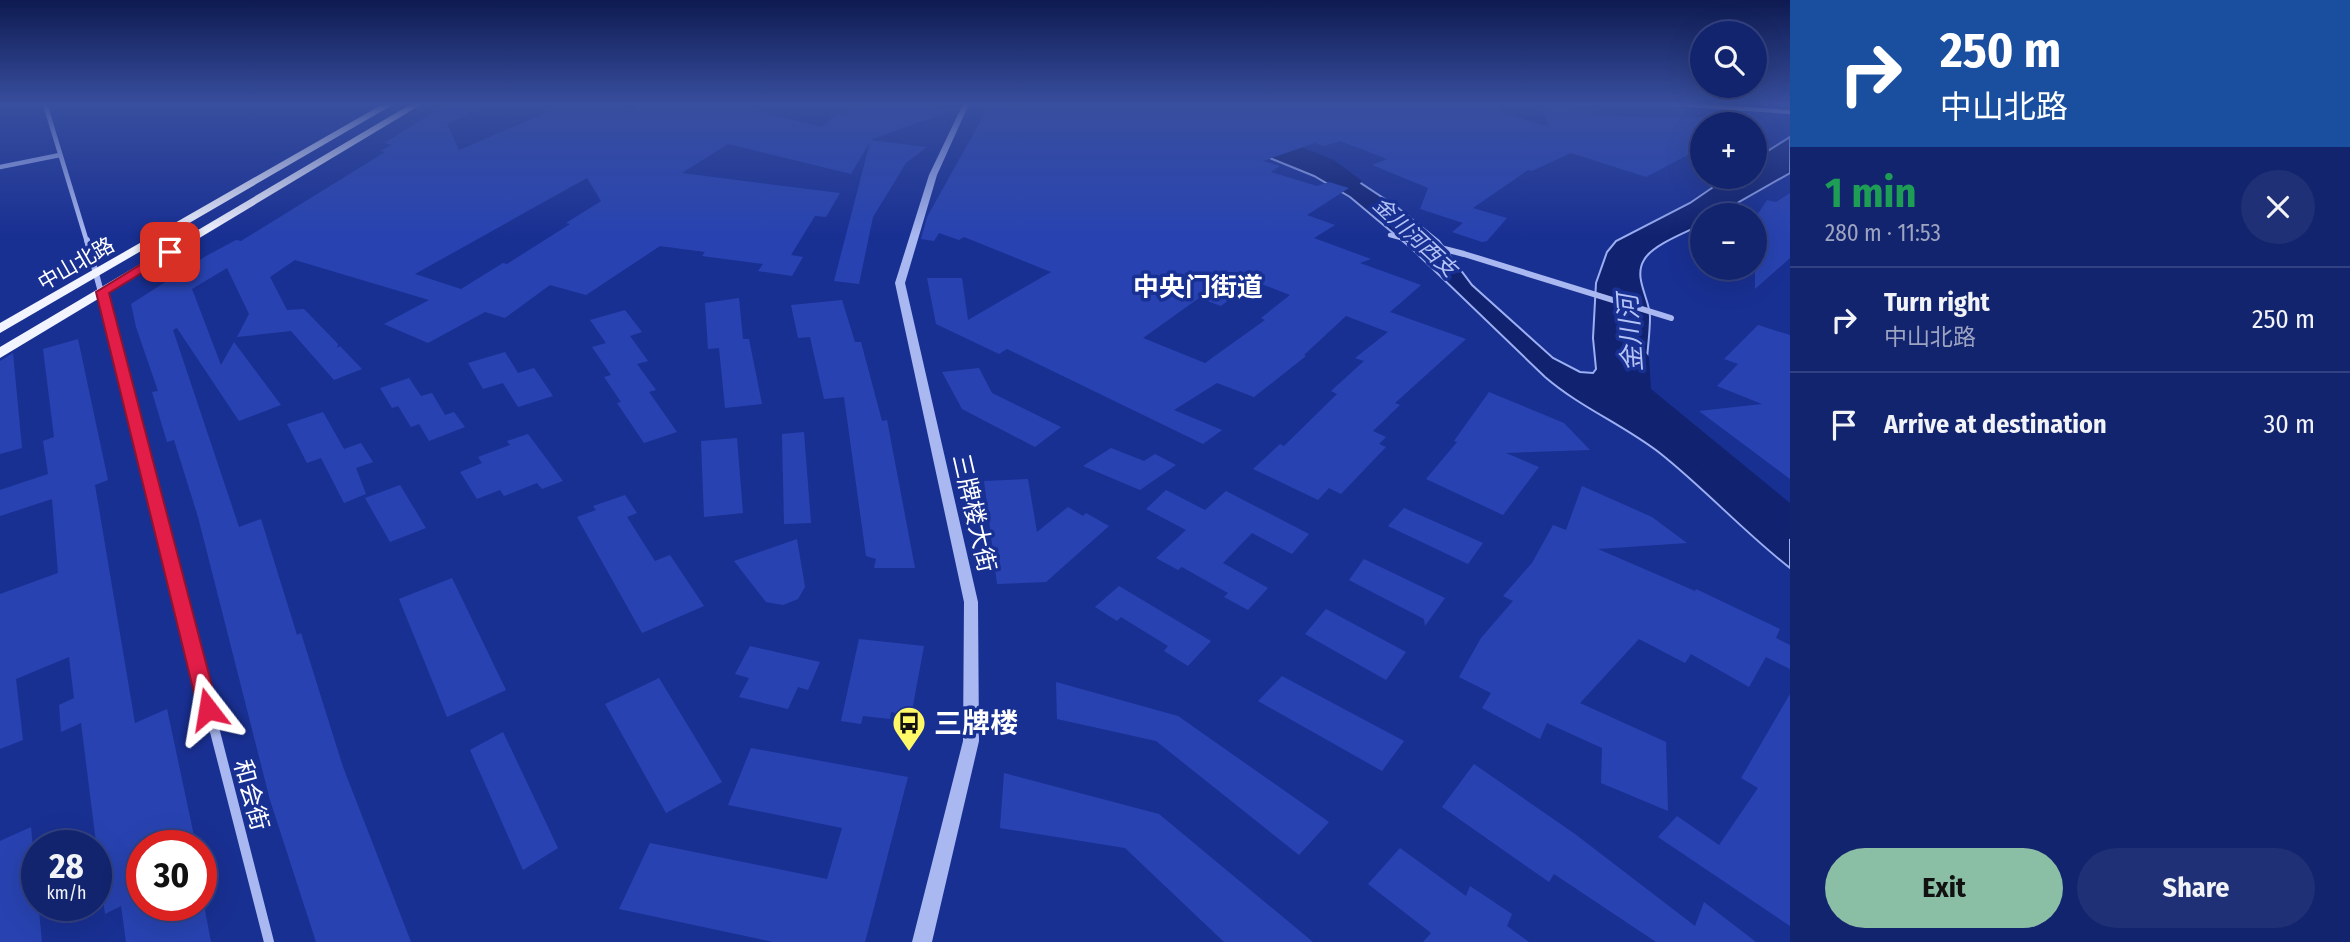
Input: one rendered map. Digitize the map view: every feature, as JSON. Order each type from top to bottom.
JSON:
[{"type":"main road","name":"中山北路","points":[[0,329],[313,148]]},
{"type":"main road","name":"中山北路","points":[[0,353],[344,148]]},
{"type":"street","name":"和会街","points":[[58,148],[103,292],[269,942]]},
{"type":"street","name":"三牌楼大街","points":[[922,942],[971,741],[971,602],[900,283],[933,175],[946,148]]},
{"type":"street","points":[[0,167],[60,155]]},
{"type":"street","points":[[1390,235],[1464,254],[1671,318]]},
{"type":"water","points":[[1245,148],[1281,148],[1359,182],[1397,207],[1439,241],[1472,285],[1553,358],[1580,372],[1593,373],[1596,369],[1593,338],[1596,283],[1607,252],[1616,241],[1690,203],[1690,230],[1654,249],[1641,267],[1641,281],[1650,317],[1646,374],[1649,408],[1790,515],[1790,568],[1661,454],[1545,377],[1411,248],[1350,197],[1314,176]]},
{"type":"water","points":[[1773,148],[1790,148],[1790,173],[1767,186],[1767,151]]},
{"type":"water","points":[[1710,189],[1762,189],[1737,203],[1690,203]]},
{"type":"building","points":[[386,148],[722,148],[682,173],[840,193],[826,217],[815,216],[791,255],[803,257],[792,276],[758,271],[763,264],[702,256],[705,252],[660,246],[586,295],[550,285],[505,318],[485,312],[428,343],[384,324],[429,300],[295,260],[270,277],[287,310],[304,309],[338,344],[337,348],[340,346],[362,369],[334,380],[291,331],[237,337],[249,314],[227,268],[192,289],[221,365],[234,342],[281,405],[239,421],[177,328],[173,330],[239,527],[261,519],[297,635],[301,633],[343,767],[411,942],[316,942],[270,800],[198,517],[174,440],[167,442],[152,392],[158,391],[131,304],[206,256],[236,240],[241,241],[385,152],[379,151]],"holes":[[[587,178],[601,201],[566,223],[570,224],[461,289],[415,274]]]},
{"type":"building","points":[[744,148],[866,148],[851,174]]},
{"type":"building","points":[[868,148],[926,148],[906,163],[873,217],[859,284],[834,281]]},
{"type":"building","points":[[965,148],[1301,148],[1263,161],[1280,166],[1271,172],[1317,186],[1329,182],[1349,188],[1307,215],[1335,225],[1314,238],[1371,259],[1360,263],[1421,285],[1390,312],[1466,339],[1395,403],[1400,405],[1373,431],[1386,437],[1379,444],[1386,447],[1341,494],[1329,488],[1318,500],[1253,469],[1280,444],[1284,446],[1337,394],[1331,391],[1364,361],[1355,358],[1388,332],[1346,316],[1304,355],[1306,356],[1254,397],[1217,383],[1174,410],[1222,430],[1203,444],[1007,349],[999,354],[936,324],[927,278],[962,278],[968,320],[1051,272],[964,237],[959,240],[939,233],[934,241],[921,239],[927,217]],"holes":[[[1254,281],[1290,295],[1261,318],[1265,320],[1205,363],[1143,338],[1199,298],[1221,306]]]},
{"type":"building","points":[[1358,148],[1690,148],[1690,154],[1646,177],[1571,153],[1532,171],[1528,170],[1473,208],[1507,218],[1487,241],[1482,242],[1452,232],[1463,223],[1420,209],[1428,188],[1372,165],[1387,159]]},
{"type":"building","points":[[1790,193],[1790,258],[1767,278],[1765,203],[1767,200],[1776,202]]},
{"type":"building","points":[[1755,280],[1765,280],[1755,289]]},
{"type":"building","points":[[739,298],[743,339],[749,339],[762,404],[725,408],[719,348],[708,349],[705,303]]},
{"type":"building","points":[[842,300],[855,342],[861,342],[882,421],[887,420],[915,568],[874,568],[876,559],[866,556],[844,397],[824,399],[810,337],[798,338],[791,305]]},
{"type":"building","points":[[625,310],[642,332],[630,336],[648,361],[637,364],[656,390],[649,392],[677,432],[644,443],[617,403],[621,402],[604,377],[611,375],[592,347],[606,343],[590,320]]},
{"type":"building","points":[[1758,325],[1790,335],[1790,479],[1699,411],[1762,404],[1717,386],[1738,364],[1724,359]]},
{"type":"building","points":[[78,339],[108,480],[95,485],[135,723],[167,709],[193,830],[126,830],[126,921],[207,921],[211,942],[126,942],[121,906],[112,910],[112,830],[94,830],[81,723],[61,732],[59,705],[74,698],[69,657],[16,679],[23,740],[0,749],[0,594],[58,573],[52,499],[0,516],[0,490],[48,474],[43,441],[54,437],[43,349]]},
{"type":"building","points":[[505,352],[518,373],[534,368],[553,396],[518,407],[503,383],[483,389],[468,363]]},
{"type":"building","points":[[13,353],[22,448],[0,454],[0,361]]},
{"type":"building","points":[[979,368],[992,393],[1061,427],[1035,447],[962,409],[942,372]]},
{"type":"building","points":[[409,378],[421,396],[432,393],[445,415],[454,412],[465,427],[429,441],[419,424],[411,427],[398,406],[392,408],[380,388]]},
{"type":"building","points":[[1489,392],[1564,423],[1590,450],[1506,453],[1539,467],[1503,515],[1426,479],[1457,442],[1454,441]]},
{"type":"building","points":[[323,412],[344,449],[361,443],[373,462],[356,468],[366,494],[344,503],[321,458],[307,463],[287,424]]},
{"type":"building","points":[[804,432],[811,523],[784,524],[782,434]]},
{"type":"building","points":[[528,434],[563,481],[542,489],[537,483],[504,496],[500,490],[477,499],[460,472],[482,463],[478,457],[510,445],[507,441]]},
{"type":"building","points":[[737,438],[743,513],[704,517],[701,441]]},
{"type":"building","points":[[1111,448],[1144,461],[1155,454],[1176,465],[1140,490],[1083,466]]},
{"type":"building","points":[[1028,479],[1037,532],[1068,507],[1083,516],[1086,513],[1109,526],[1046,582],[997,584],[984,481]]},
{"type":"building","points":[[400,485],[426,528],[390,542],[365,498]]},
{"type":"building","points":[[1582,486],[1652,517],[1687,543],[1598,549],[1695,591],[1696,589],[1780,629],[1776,638],[1790,645],[1790,669],[1766,657],[1749,687],[1691,654],[1685,663],[1639,639],[1580,703],[1666,742],[1668,811],[1601,783],[1602,748],[1547,723],[1540,739],[1482,708],[1491,693],[1459,677],[1481,638],[1513,601],[1503,596],[1532,563],[1553,525],[1566,530]]},
{"type":"building","points":[[1166,490],[1205,510],[1226,491],[1309,534],[1292,554],[1252,533],[1223,563],[1268,588],[1248,610],[1224,597],[1228,593],[1182,567],[1178,570],[1156,558],[1186,530],[1146,509]]},
{"type":"building","points":[[625,495],[637,513],[627,517],[655,561],[670,555],[704,606],[642,633],[577,517],[596,510],[593,506]]},
{"type":"building","points":[[1404,508],[1483,543],[1468,564],[1388,526]]},
{"type":"building","points":[[797,539],[805,587],[798,599],[783,605],[766,602],[734,561]]},
{"type":"building","points":[[1364,559],[1445,598],[1425,626],[1424,619],[1349,580]]},
{"type":"building","points":[[452,578],[506,690],[447,717],[399,599]]},
{"type":"building","points":[[1119,586],[1211,641],[1188,666],[1164,651],[1168,646],[1121,617],[1117,621],[1095,607]]},
{"type":"building","points":[[1326,609],[1406,652],[1386,680],[1305,634]]},
{"type":"building","points":[[859,639],[924,646],[911,716],[891,712],[890,719],[863,716],[861,724],[841,721]]},
{"type":"building","points":[[750,646],[820,662],[808,690],[798,687],[788,709],[739,697],[749,678],[735,674]]},
{"type":"building","points":[[1282,676],[1404,741],[1382,771],[1258,701]]},
{"type":"building","points":[[659,678],[722,782],[666,813],[605,704]]},
{"type":"building","points":[[1056,682],[1178,716],[1329,822],[1299,855],[1156,741],[1057,719]]},
{"type":"building","points":[[1790,694],[1790,926],[1658,837],[1677,816],[1719,845],[1758,788],[1741,778]]},
{"type":"building","points":[[503,732],[558,848],[523,870],[470,750]]},
{"type":"building","points":[[751,748],[908,777],[865,942],[773,942],[619,909],[650,843],[827,879],[842,828],[728,805]]},
{"type":"building","points":[[1474,764],[1575,834],[1695,926],[1704,902],[1756,942],[1656,942],[1554,874],[1549,882],[1442,807]]},
{"type":"building","points":[[1004,773],[1159,814],[1313,942],[1224,942],[1125,848],[1000,828]]},
{"type":"building","points":[[21,832],[21,921],[40,921],[42,942],[0,942],[0,841]]},
{"type":"building","points":[[1400,848],[1466,896],[1470,886],[1512,914],[1507,926],[1529,942],[1423,942],[1431,933],[1368,884]]},
{"type":"waterway","name":"金川河西支","points":[[1283,148],[1325,165],[1349,181]]},
{"type":"waterway","name":"金川河","points":[[1632,357],[1634,392],[1790,525]]},
{"type":"place","name":"三牌楼","points":[[909,753]]},
{"type":"district","name":"中央门街道","points":[[1198,287]]},
{"type":"route","points":[[170,252],[103,292],[208,709]]}]
